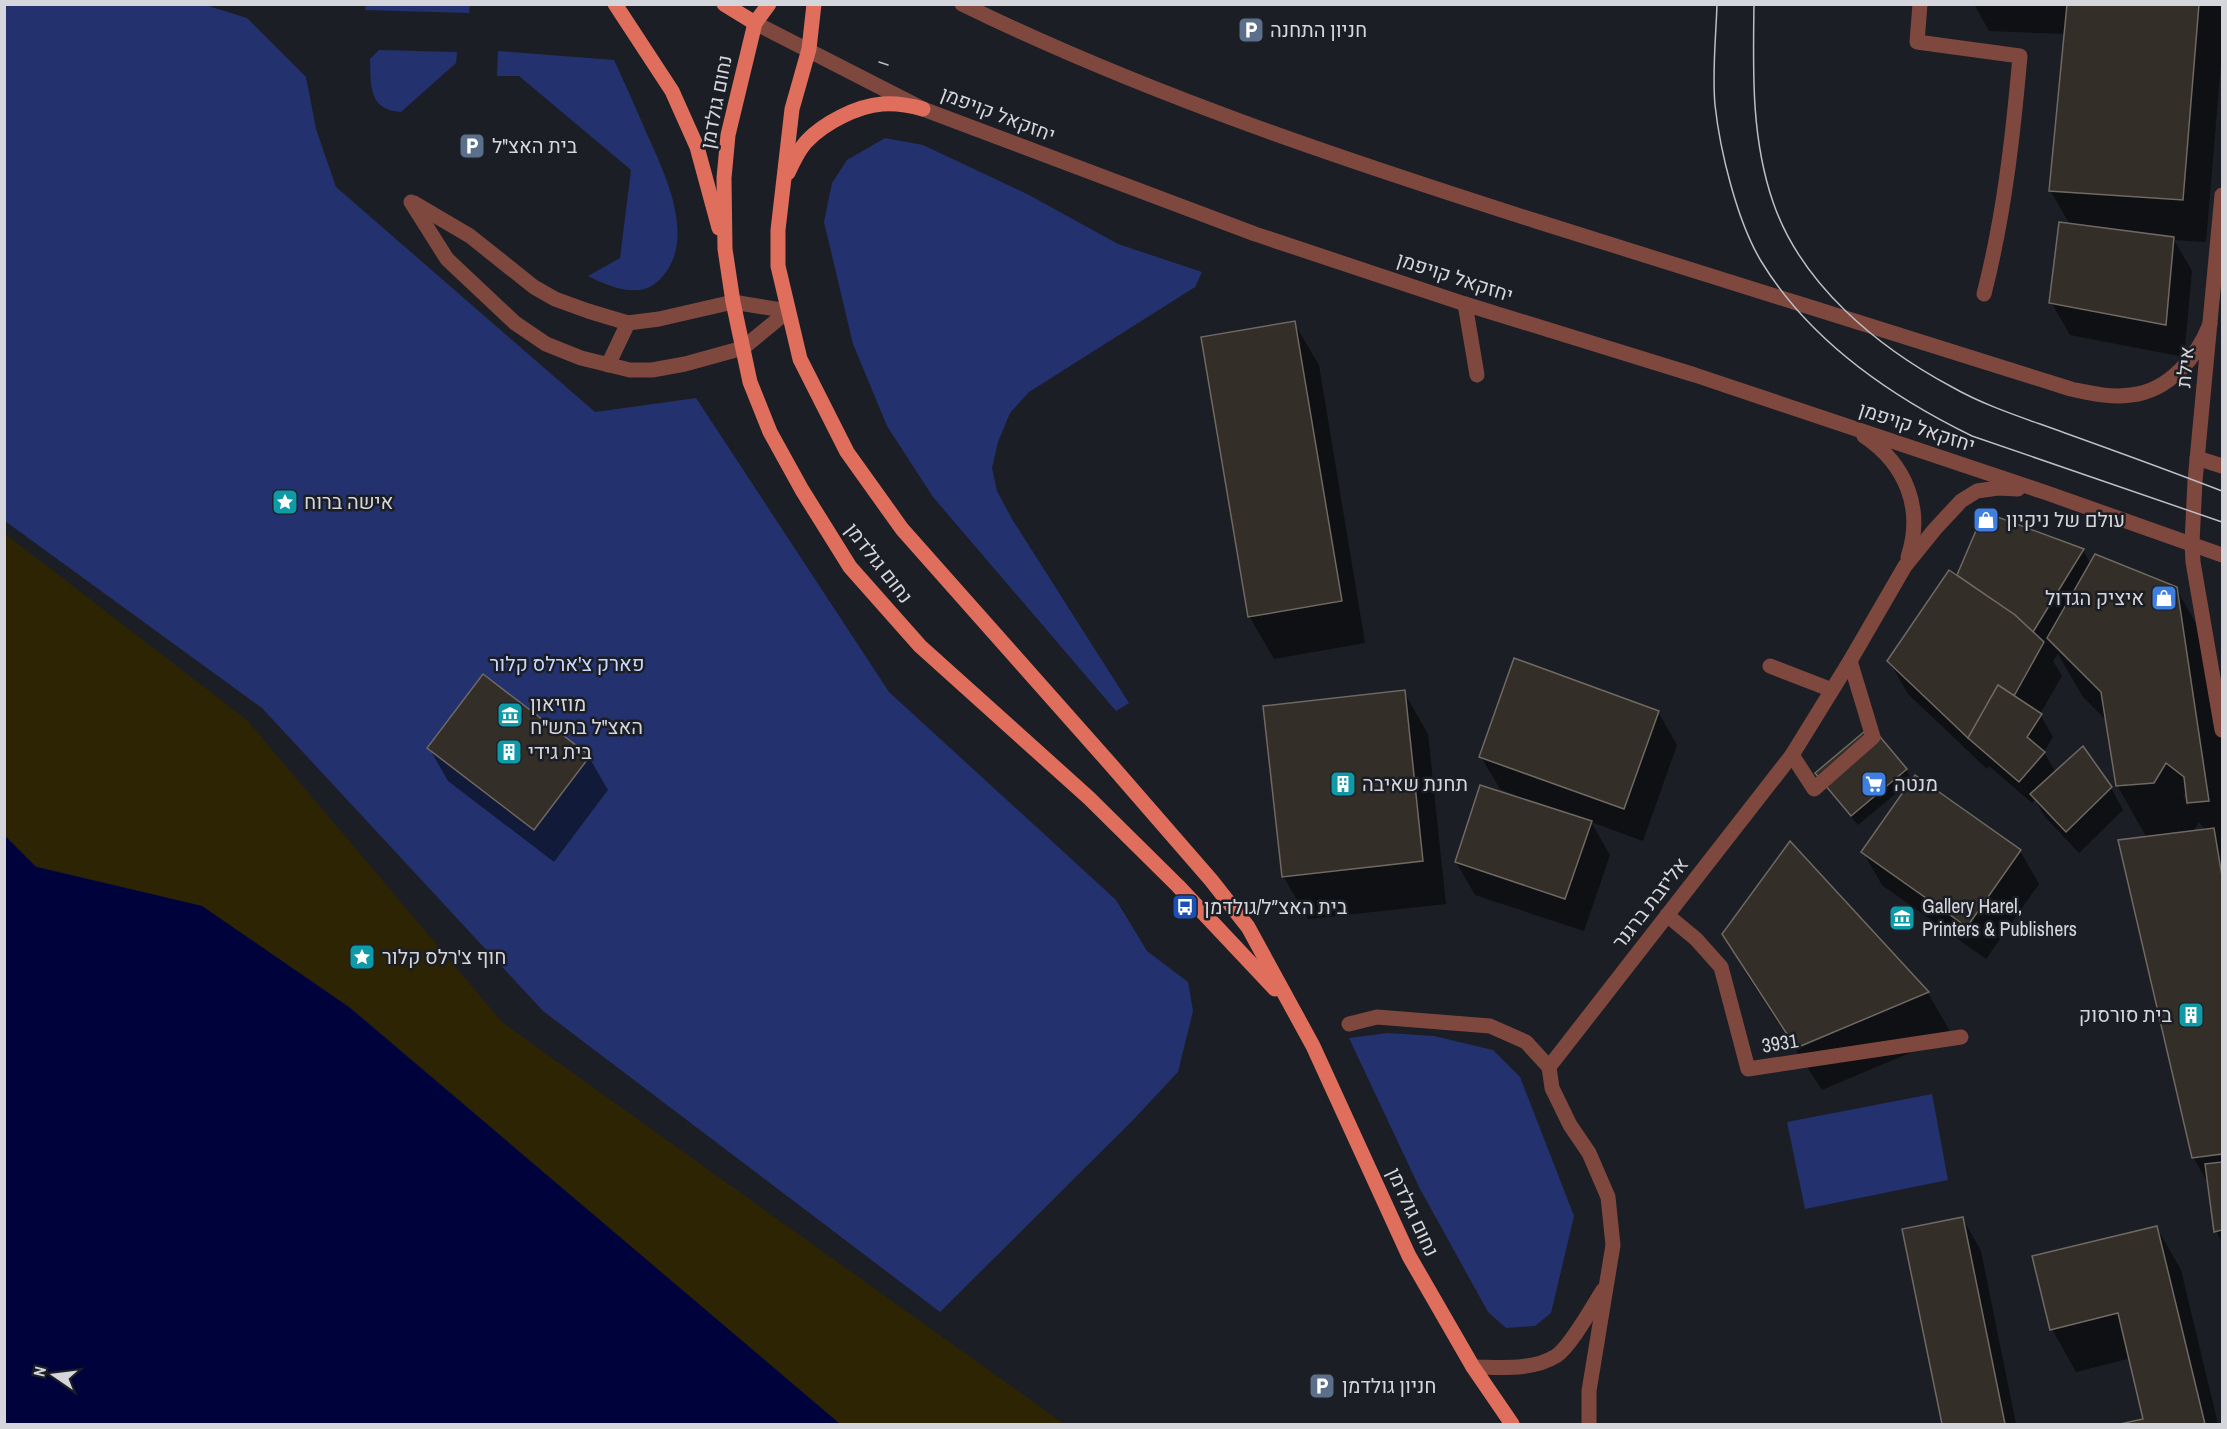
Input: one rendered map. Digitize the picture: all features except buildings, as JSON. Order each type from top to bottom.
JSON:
[{"type":"main road","points":[[615,4],[672,91],[697,147],[725,249]]},
{"type":"main road","name":"יחזקאל קויפמן","points":[[724,4],[755,23]]},
{"type":"main road","name":"נחום גולדמן","points":[[769,4],[755,23],[728,135],[724,178],[725,249],[734,302],[750,382],[770,432],[802,490],[850,567],[920,646],[1089,798],[1178,886],[1294,1009]]},
{"type":"main road","name":"נחום גולדמן","points":[[814,4],[809,49],[792,109],[778,230],[778,266],[800,359],[847,452],[895,519],[1211,880],[1248,927],[1313,1046],[1409,1256],[1473,1367],[1512,1425]]},
{"type":"main road","points":[[781,192],[793,161],[806,141],[840,118],[879,104],[902,104],[923,109]]},
{"type":"street","points":[[962,4],[1104,67],[1229,116],[1391,175],[2071,389],[2099,395],[2118,396],[2139,394],[2157,387],[2187,363],[2199,349],[2210,324]]},
{"type":"street","points":[[1920,4],[1917,42],[2020,56],[2012,141],[1994,255],[1984,294]]},
{"type":"street","name":"יחזקאל קויפמן","points":[[755,23],[923,109],[1255,234],[1853,428],[2223,555]]},
{"type":"street","name":"אילת","points":[[2223,195],[2197,458],[2192,543],[2193,562],[2223,730]]},
{"type":"street","points":[[411,202],[470,236],[534,287],[555,299],[588,311],[628,322],[659,319],[734,302],[788,311],[743,348],[685,364],[652,370],[630,370],[581,358],[546,344],[515,323],[447,259],[411,202]]},
{"type":"street","points":[[1465,304],[1477,375]]},
{"type":"street","points":[[608,365],[628,322]]},
{"type":"street","name":"אליזבת ברגנר","points":[[1853,428],[1886,454],[1906,483],[1912,499],[1915,518],[1913,542],[1905,566]]},
{"type":"street","points":[[2197,458],[2223,466]]},
{"type":"street","name":"אליזבת ברגנר","points":[[1549,1067],[1792,755],[1850,662],[1905,566],[1961,501],[1977,491],[1986,489],[2013,488],[2047,493]]},
{"type":"street","points":[[1792,755],[1814,789],[1873,737],[1850,662]]},
{"type":"street","points":[[1770,666],[1832,690]]},
{"type":"street","name":"3931","points":[[1667,915],[1696,939],[1721,967],[1748,1069],[1961,1037]]},
{"type":"street","points":[[1349,1024],[1377,1017],[1490,1026],[1526,1042],[1549,1067],[1552,1088],[1570,1125],[1588,1153],[1608,1197],[1613,1245],[1589,1391],[1589,1425]]},
{"type":"street","points":[[1473,1367],[1519,1367],[1541,1363],[1558,1355],[1606,1285]]},
{"type":"green space","points":[[366,4],[470,5],[469,13],[365,10]]},
{"type":"green space","name":"פארק צ'ארלס קלור","points":[[5,5],[205,5],[247,18],[306,77],[316,129],[336,187],[595,412],[696,398],[889,692],[1116,900],[1147,951],[1188,982],[1193,1011],[1178,1072],[1132,1121],[940,1312],[543,1011],[262,708],[5,521]]},
{"type":"green space","points":[[379,50],[457,52],[456,63],[401,112],[382,107],[374,94],[370,59]]},
{"type":"green space","points":[[498,51],[614,60],[662,168],[675,208],[676,248],[670,266],[650,287],[641,290],[623,289],[604,284],[588,276],[620,258],[631,170],[519,76],[497,76]]},
{"type":"green space","points":[[885,138],[923,145],[1029,195],[1118,244],[1202,272],[1195,287],[1029,392],[1010,413],[998,442],[992,468],[997,491],[1012,519],[1129,703],[1116,711],[933,497],[887,426],[853,344],[824,222],[832,183],[847,160]]},
{"type":"green space","points":[[1388,1033],[1434,1036],[1493,1050],[1520,1077],[1574,1216],[1551,1313],[1535,1326],[1506,1328],[1488,1312],[1419,1187],[1349,1038]]},
{"type":"green space","points":[[1932,1094],[1948,1180],[1805,1209],[1787,1122]]},
{"type":"sand","name":"חוף צ'רלס קלור","points":[[4,533],[247,720],[503,1023],[1064,1424],[840,1424],[350,1007],[202,906],[36,866],[5,835]]},
{"type":"shaded area","points":[[4,835],[36,867],[202,906],[350,1008],[840,1424],[5,1424]]},
{"type":"tram line","points":[[1717,4],[1715,105],[1721,143],[1737,206],[1752,245],[1780,290],[1827,341],[1882,384],[1911,403],[1972,436],[2222,522]]},
{"type":"tram line","points":[[1754,4],[1753,54],[1757,129],[1773,202],[1802,260],[1845,310],[1896,353],[1979,401],[2222,491]]},
{"type":"tram line","points":[[879,62],[888,65]]},
{"type":"place","name":"חניון התחנה","points":[[1251,30]]},
{"type":"place","name":"בית האצ\"ל","points":[[472,146]]},
{"type":"place","name":"אישה ברוח","points":[[285,502]]},
{"type":"place","name":"עולם של ניקיון","points":[[1986,520]]},
{"type":"place","name":"איציק הגדול","points":[[2164,598]]},
{"type":"place","name":"מוזיאון האצ\"ל בתש\"ח","points":[[510,715]]},
{"type":"place","name":"בית גידי","points":[[509,752]]},
{"type":"place","name":"תחנת שאיבה","points":[[1343,784]]},
{"type":"place","name":"מנטה","points":[[1874,784]]},
{"type":"place","name":"בית האצ״ל/גולדמן","points":[[1185,907]]},
{"type":"place","name":"Gallery Harel, Printers & Publishers","points":[[1902,918]]},
{"type":"place","name":"חוף צ'רלס קלור","points":[[362,957]]},
{"type":"place","name":"בית סורסוק","points":[[2191,1015]]},
{"type":"place","name":"חניון גולדמן","points":[[1322,1386]]}]
